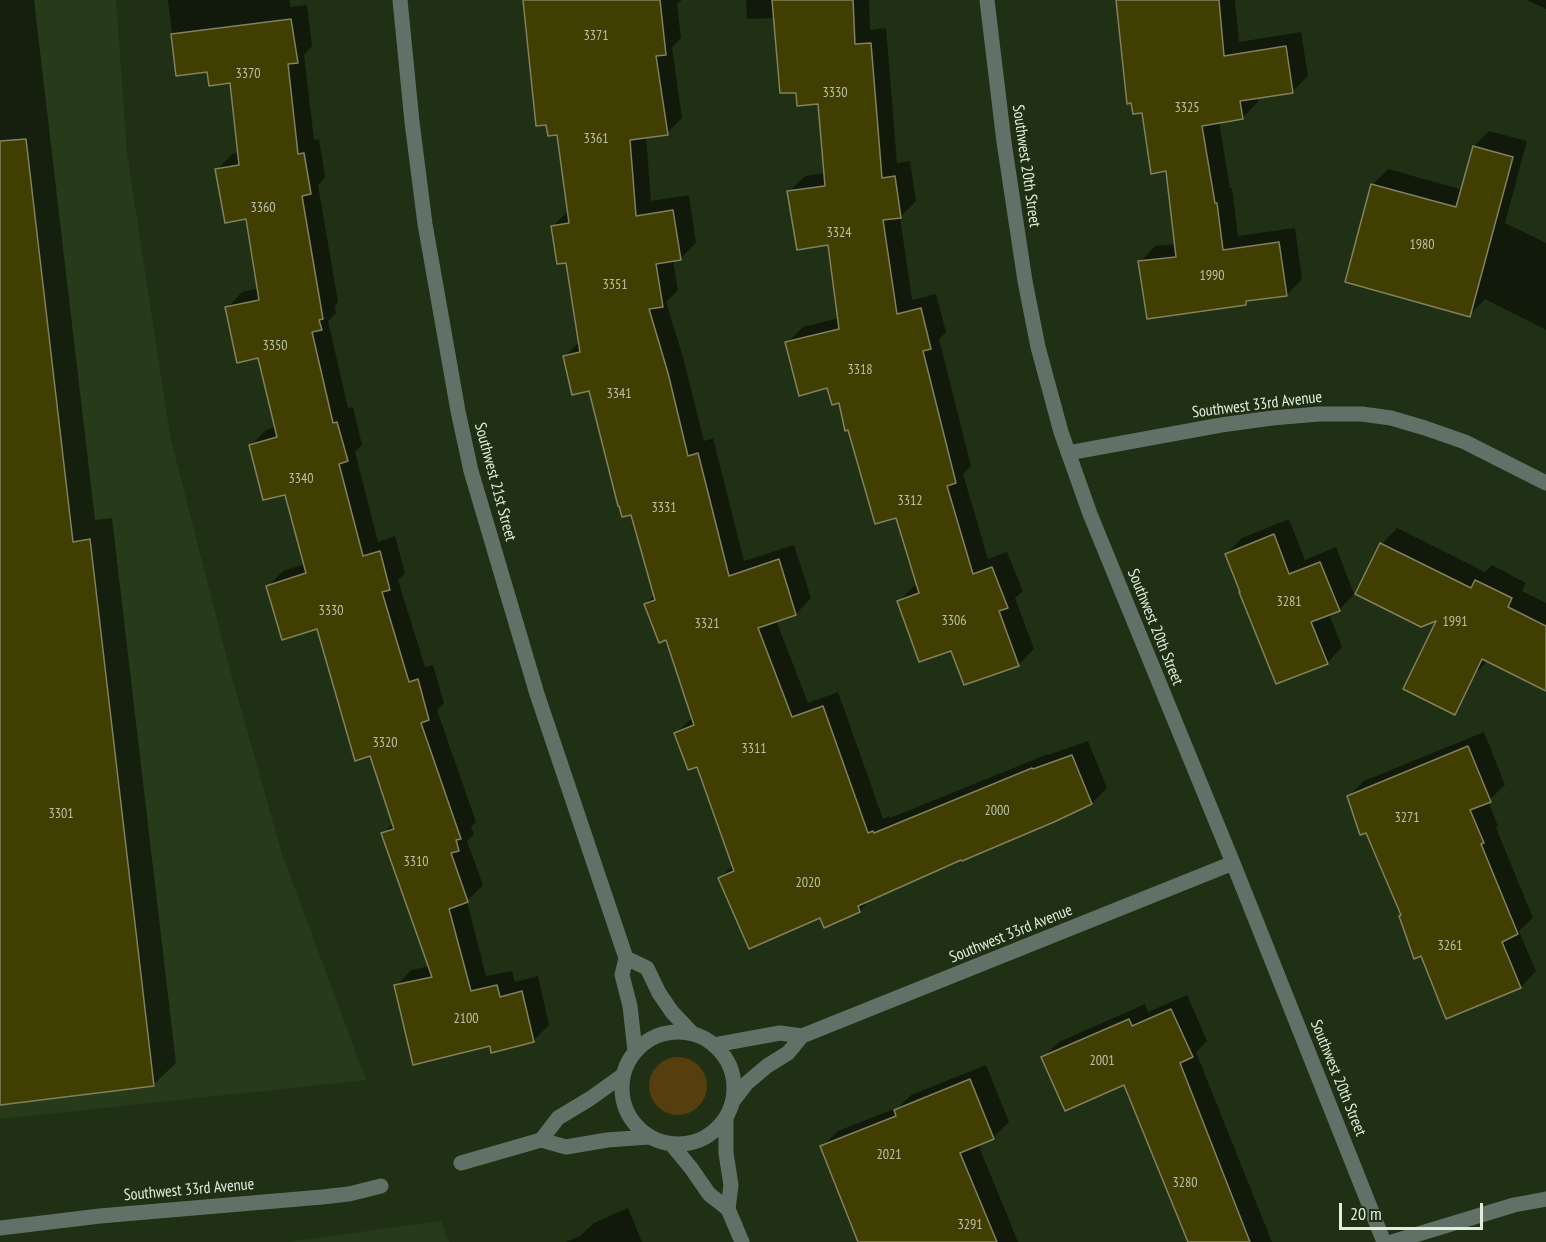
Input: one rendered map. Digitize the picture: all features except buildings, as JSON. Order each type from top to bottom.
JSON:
[{"type":"street","name":"Southwest 21st Street","points":[[400,0],[425,224],[471,471],[537,694],[626,958],[622,975],[630,1006],[635,1051]]},
{"type":"street","name":"Southwest 20th Street","points":[[987,0],[1004,142],[1025,282],[1038,346],[1061,432],[1094,524],[1233,863],[1384,1242]]},
{"type":"street","name":"Southwest 33rd Avenue","points":[[1068,453],[1262,419],[1319,414],[1362,414],[1391,418],[1455,439],[1505,461],[1546,483]]},
{"type":"street","name":"Southwest 33rd Avenue","points":[[733,1101],[747,1083],[767,1066],[788,1053],[802,1036],[1233,863]]},
{"type":"street","points":[[626,958],[646,968],[672,1012],[692,1033]]},
{"type":"street","points":[[461,1163],[541,1140],[566,1147],[607,1140],[648,1137],[672,1145],[703,1140],[716,1130],[726,1117],[733,1101],[734,1085],[731,1070],[724,1056],[714,1045],[703,1038],[692,1033],[676,1031],[661,1034],[646,1041],[635,1051],[628,1062],[623,1075],[621,1093],[626,1110],[635,1125],[648,1137]]},
{"type":"street","name":"Southwest 33rd Avenue","points":[[714,1045],[780,1033],[802,1036]]},
{"type":"street","points":[[541,1140],[558,1118],[623,1075]]},
{"type":"street","points":[[726,1117],[726,1153],[731,1185],[728,1209]]},
{"type":"street","points":[[672,1145],[709,1194],[728,1209],[742,1242]]},
{"type":"street","name":"Southwest 33rd Avenue","points":[[0,1228],[100,1216],[340,1195],[381,1186]]},
{"type":"street","points":[[1392,1242],[1503,1208],[1546,1199]]},
{"type":"shaded area","points":[[0,0],[116,0],[127,153],[170,436],[227,659],[281,851],[366,1080],[0,1119]]},
{"type":"shaded area","points":[[672,1057],[684,1057],[699,1065],[707,1080],[707,1092],[699,1107],[684,1115],[672,1115],[657,1107],[649,1092],[649,1080],[657,1065]]},
{"type":"shaded area","points":[[441,1221],[449,1242],[287,1242]]}]
